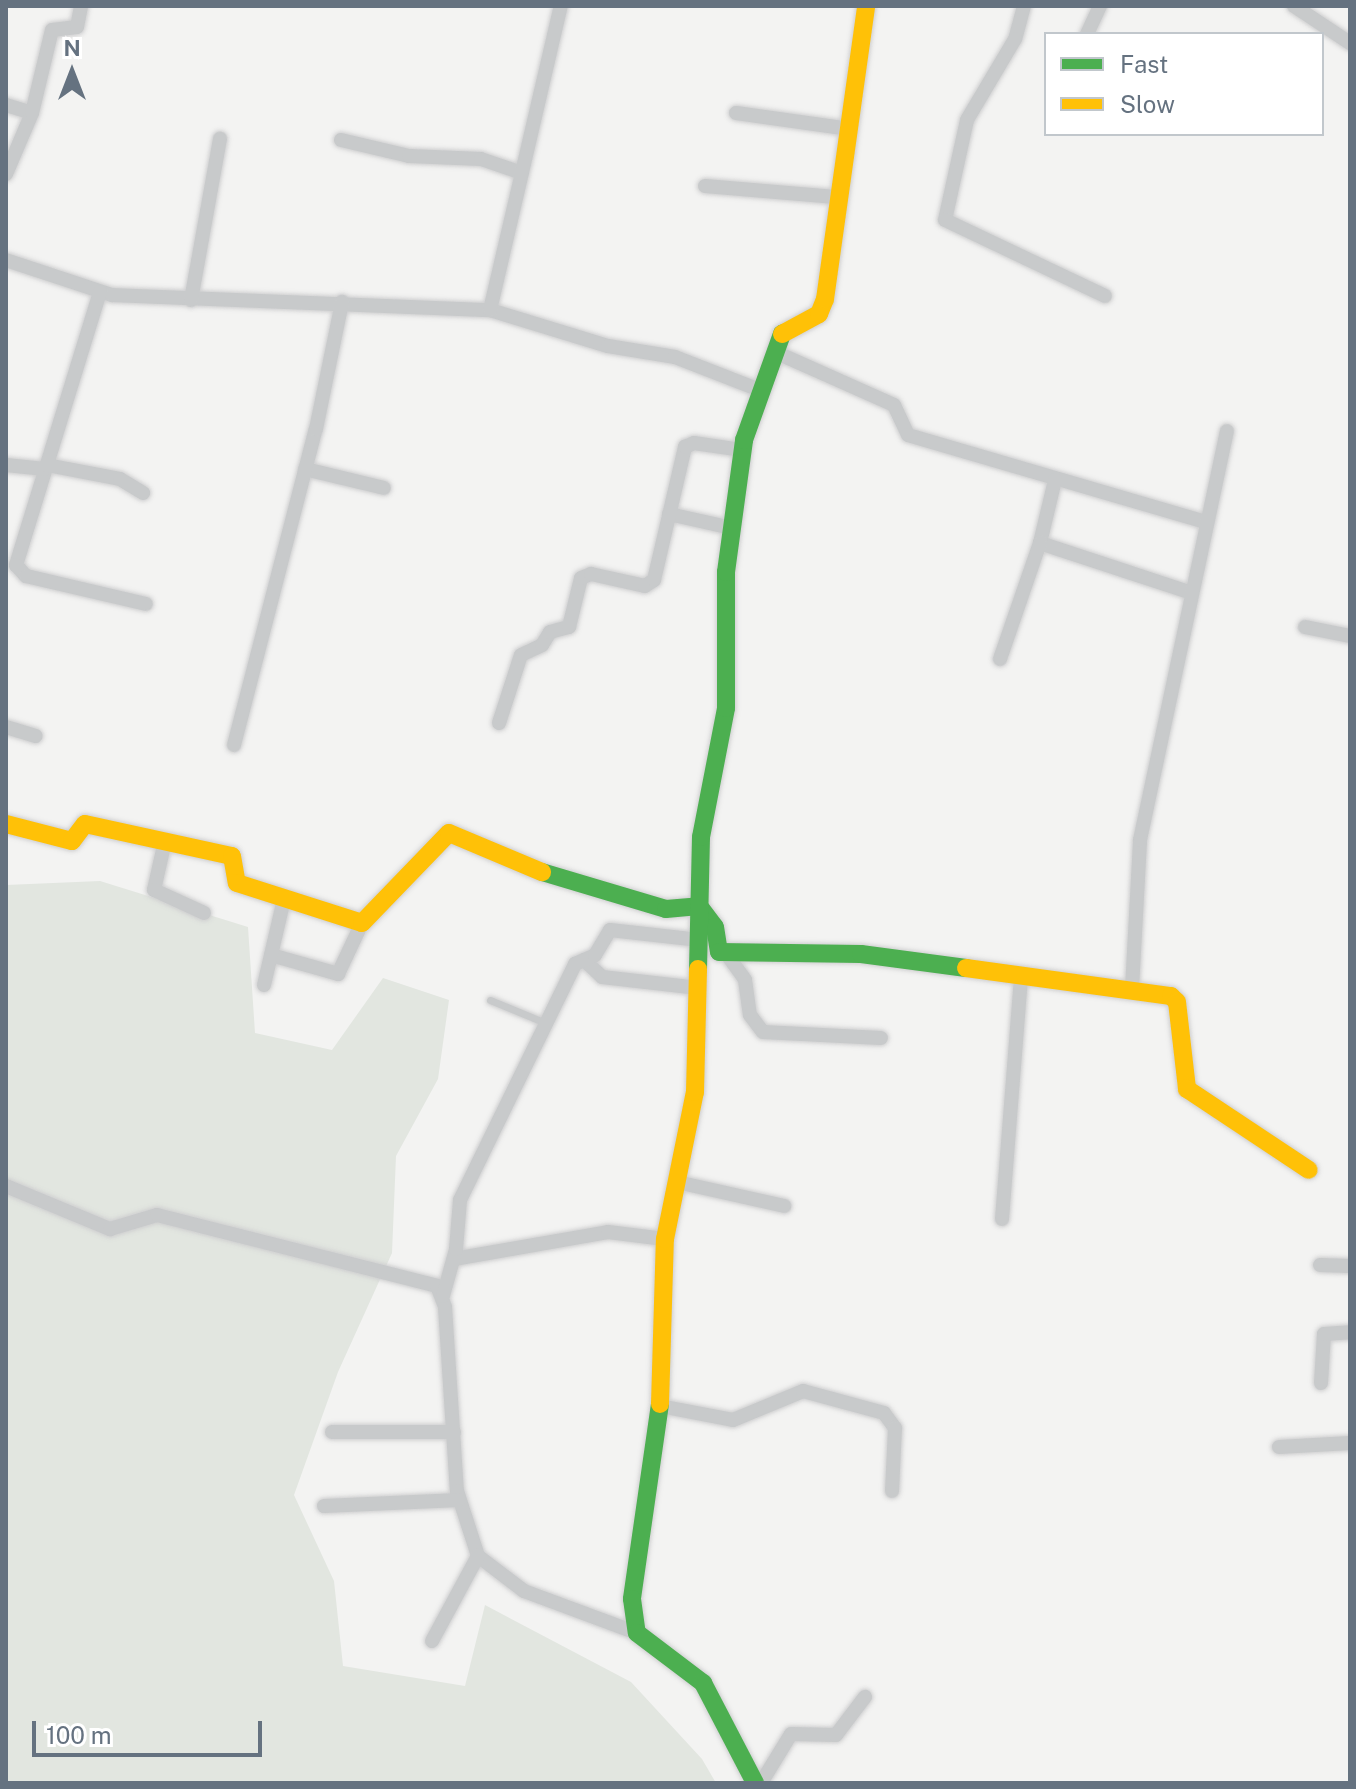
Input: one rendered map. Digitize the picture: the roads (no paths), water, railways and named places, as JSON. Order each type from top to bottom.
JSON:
[{"type":"street","points":[[7,171],[32,113],[52,30],[77,27],[81,6]]},
{"type":"street","points":[[490,310],[561,6]]},
{"type":"street","points":[[637,1633],[632,1599],[660,1406],[665,1239],[695,1092],[701,837],[726,708],[726,572],[742,450],[784,331],[822,308],[866,6]]},
{"type":"street","points":[[1024,6],[1015,39],[967,120],[942,212],[954,227],[1105,296]]},
{"type":"street","points":[[1088,32],[1100,6]]},
{"type":"street","points":[[1294,6],[1350,43]]},
{"type":"street","points":[[6,105],[32,113]]},
{"type":"street","points":[[736,113],[850,129]]},
{"type":"street","points":[[191,300],[220,139]]},
{"type":"street","points":[[341,140],[409,156],[481,159],[522,173]]},
{"type":"street","points":[[705,186],[836,197]]},
{"type":"street","points":[[6,260],[100,292],[191,300],[342,302],[490,310],[608,346],[675,357],[762,391]]},
{"type":"street","points":[[100,292],[17,569],[26,576],[146,604]]},
{"type":"street","points":[[234,745],[305,469],[342,302]]},
{"type":"street","points":[[775,352],[891,403],[908,435],[1206,522]]},
{"type":"street","points":[[1132,989],[1140,840],[1189,592],[1227,431]]},
{"type":"street","points":[[499,723],[521,655],[542,645],[550,632],[569,627],[581,578],[591,574],[650,585],[685,447],[694,443],[742,450]]},
{"type":"street","points":[[6,465],[46,467],[120,479],[143,493]]},
{"type":"street","points":[[305,469],[384,488]]},
{"type":"street","points":[[1000,659],[1040,543],[1055,480]]},
{"type":"street","points":[[669,514],[732,528]]},
{"type":"street","points":[[1040,543],[1189,592]]},
{"type":"street","points":[[1305,627],[1350,636]]},
{"type":"street","points":[[6,727],[36,736]]},
{"type":"street","points":[[6,824],[68,841],[85,824],[232,856],[237,883],[362,923]]},
{"type":"street","points":[[271,955],[338,974],[362,923],[449,833],[577,886],[674,910],[699,906]]},
{"type":"street","points":[[165,841],[154,890],[204,913]]},
{"type":"street","points":[[264,985],[284,899]]},
{"type":"street","points":[[699,906],[715,927],[715,949],[725,952],[861,954],[1132,989],[1175,998],[1187,1089],[1309,1170]]},
{"type":"street","points":[[699,940],[610,930],[598,953],[573,967],[460,1200],[454,1259],[443,1296],[459,1500],[478,1556],[524,1591],[637,1633],[703,1683],[721,1709],[755,1783]]},
{"type":"street","points":[[725,952],[745,980],[750,1015],[763,1032],[881,1038]]},
{"type":"street","points":[[584,960],[602,977],[698,988]]},
{"type":"street","points":[[1002,1219],[1021,976]]},
{"type":"street","points":[[677,1182],[784,1206]]},
{"type":"street","points":[[6,1186],[110,1229],[157,1215],[437,1286],[443,1296]]},
{"type":"street","points":[[454,1259],[608,1232],[665,1239]]},
{"type":"street","points":[[1320,1265],[1350,1266]]},
{"type":"street","points":[[1321,1383],[1324,1334],[1350,1332]]},
{"type":"street","points":[[660,1406],[733,1420],[803,1391],[884,1413],[895,1428],[892,1491]]},
{"type":"street","points":[[332,1432],[454,1432]]},
{"type":"street","points":[[1279,1447],[1350,1443]]},
{"type":"street","points":[[324,1506],[459,1500]]},
{"type":"street","points":[[432,1641],[478,1556]]},
{"type":"street","points":[[761,1783],[791,1734],[836,1735],[865,1697]]},
{"type":"lane","points":[[490,1000],[546,1023]]}]
